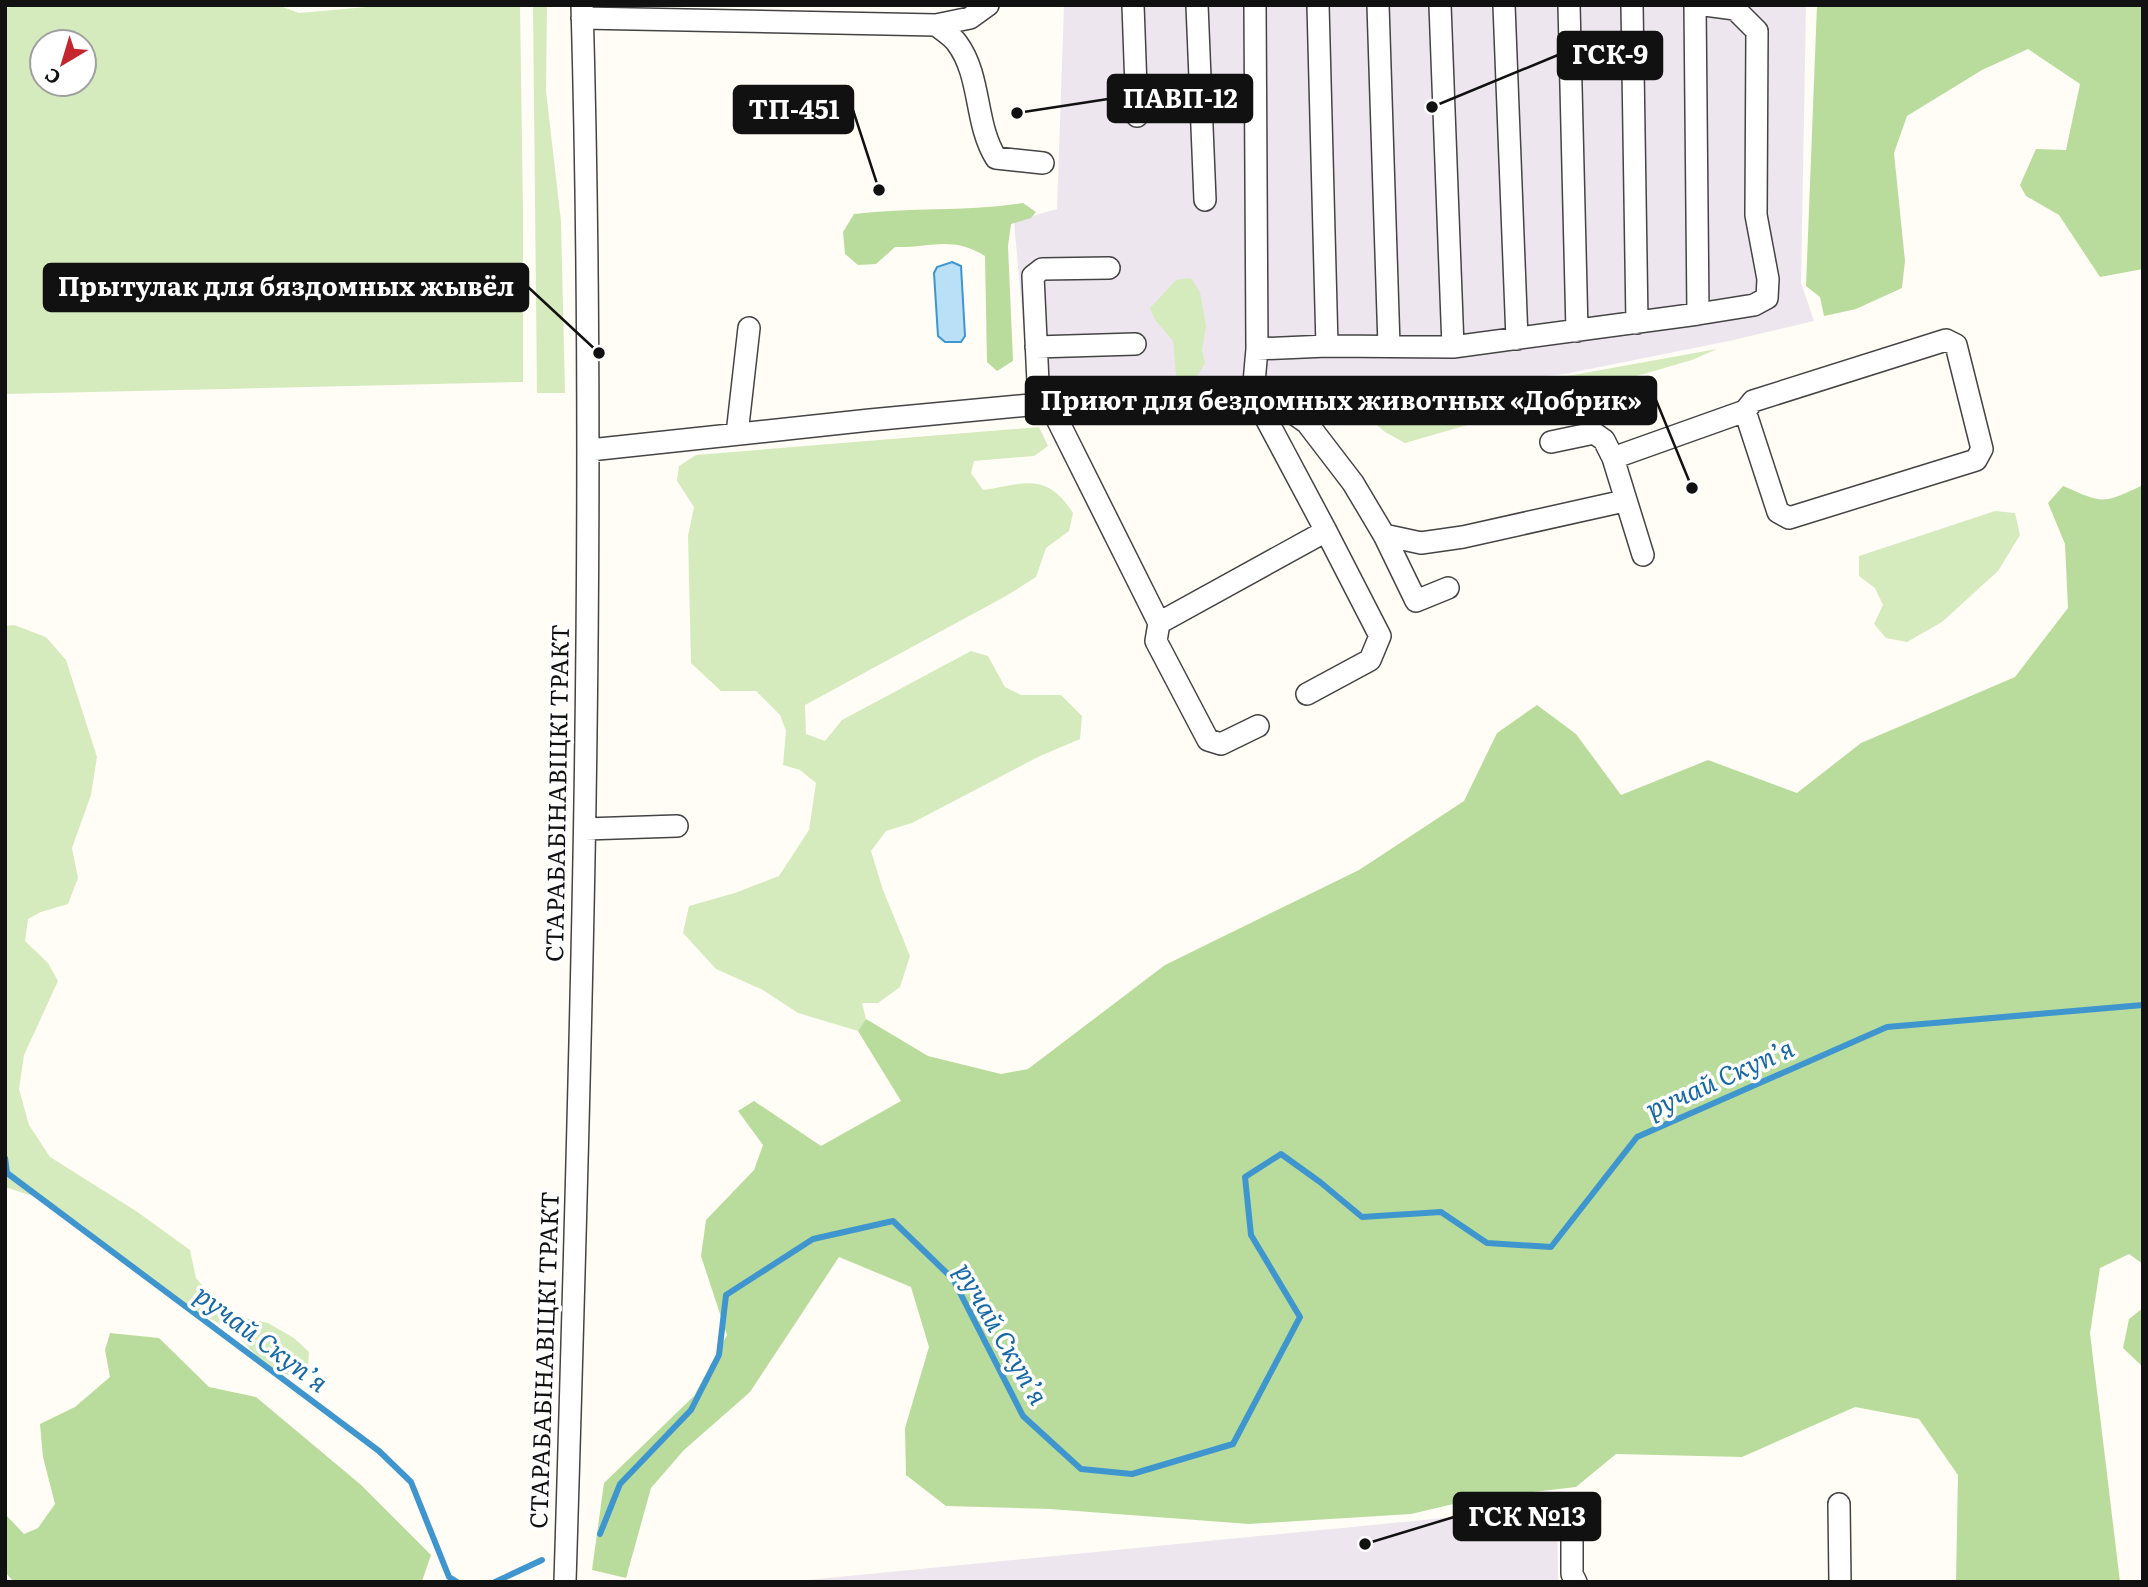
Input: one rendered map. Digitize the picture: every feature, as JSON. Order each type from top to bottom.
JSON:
[{"type":"street","points":[[582,12],[936,25],[970,18],[988,5]]},
{"type":"street","points":[[1133,5],[1137,116]]},
{"type":"street","points":[[1197,5],[1205,200]]},
{"type":"street","points":[[1255,5],[1257,349],[1252,394],[1380,636],[1370,660],[1307,694]]},
{"type":"street","points":[[1318,5],[1327,346]]},
{"type":"street","points":[[1378,5],[1390,346]]},
{"type":"street","points":[[1440,5],[1453,347]]},
{"type":"street","points":[[1504,5],[1517,338]]},
{"type":"street","points":[[1569,5],[1577,331]]},
{"type":"street","points":[[1632,5],[1637,323]]},
{"type":"street","points":[[1695,5],[1698,314]]},
{"type":"street","points":[[1257,349],[1327,346],[1453,347],[1698,314],[1754,305],[1767,298],[1768,279],[1756,215],[1757,31],[1735,9],[1705,5]]},
{"type":"street","name":"СТАРАБАБІНАВІЦКІ ТРАКТ","points":[[565,1582],[585,829],[590,450],[582,12]]},
{"type":"street","points":[[936,25],[956,41],[972,72],[986,141],[996,158],[1043,163]]},
{"type":"street","points":[[1109,268],[1042,269],[1033,276],[1044,404],[1159,623],[1156,640],[1209,740],[1222,744],[1258,726]]},
{"type":"street","points":[[737,434],[749,328]]},
{"type":"street","points":[[1613,458],[1745,411],[1753,401],[1945,340],[1956,345],[1982,449],[1976,460],[1789,518],[1778,512],[1745,411]]},
{"type":"street","points":[[1037,347],[1135,344]]},
{"type":"street","points":[[590,450],[1135,395],[1252,394],[1270,397],[1307,423],[1353,484],[1384,535],[1416,601],[1448,588]]},
{"type":"street","points":[[1551,442],[1594,433],[1604,440],[1613,458],[1643,555]]},
{"type":"street","points":[[1384,535],[1421,543],[1463,537],[1625,501]]},
{"type":"street","points":[[1159,623],[1326,531]]},
{"type":"street","points":[[585,829],[677,826]]},
{"type":"street","points":[[1839,1504],[1840,1582]]},
{"type":"street","points":[[1572,1528],[1572,1574],[1576,1582]]},
{"type":"shaded area","points":[[1064,5],[1806,5],[1801,283],[1814,321],[1565,374],[1455,384],[1283,385],[1029,392],[1014,221],[1057,209]]},
{"type":"shaded area","points":[[1557,1507],[1558,1582],[787,1582]]},
{"type":"green space","points":[[22,5],[277,5],[299,13],[389,5],[520,5],[523,382],[5,394],[5,8]]},
{"type":"green space","points":[[533,5],[547,5],[546,91],[561,221],[565,393],[537,393]]},
{"type":"green space","points":[[1817,5],[2143,5],[2143,269],[2100,277],[2059,215],[2026,196],[2020,185],[2036,149],[2066,150],[2080,84],[2028,49],[1982,70],[1907,116],[1894,153],[1905,261],[1902,288],[1856,309],[1824,316],[1820,297],[1806,286]]},
{"type":"green space","points":[[1023,203],[1036,212],[1031,218],[1011,224],[1008,246],[1013,361],[997,371],[987,362],[985,256],[951,244],[895,247],[876,264],[858,265],[845,254],[843,232],[854,214],[981,208]]},
{"type":"green space","points":[[1191,278],[1200,292],[1206,326],[1202,350],[1205,363],[1198,375],[1188,381],[1176,375],[1173,341],[1155,320],[1150,308],[1176,280]]},
{"type":"green space","points":[[1717,349],[1692,360],[1405,443],[1385,432],[1359,410],[1355,391],[1450,388],[1562,377]]},
{"type":"green space","points":[[1039,427],[1048,446],[1034,456],[974,461],[971,473],[983,490],[1023,483],[1044,486],[1054,491],[1073,513],[1069,531],[1046,548],[1036,577],[805,705],[806,734],[825,741],[842,720],[971,651],[988,656],[1005,687],[1021,695],[1061,695],[1082,716],[1080,739],[1038,757],[912,823],[886,831],[871,851],[883,890],[910,956],[900,987],[878,1003],[862,1003],[866,1019],[858,1031],[798,1013],[763,990],[716,969],[683,933],[689,906],[735,893],[779,876],[809,830],[816,783],[800,770],[783,765],[786,731],[780,715],[756,691],[721,691],[691,663],[688,536],[694,507],[677,481],[679,466],[696,455]]},
{"type":"green space","points":[[2143,485],[2143,1264],[2129,1254],[2100,1268],[2090,1333],[2120,1582],[1956,1582],[1958,1475],[1919,1419],[1855,1407],[1742,1457],[1616,1454],[1576,1487],[1479,1498],[1411,1514],[1249,1524],[1050,1509],[946,1506],[906,1475],[905,1428],[929,1347],[911,1287],[839,1257],[750,1392],[684,1450],[651,1488],[626,1578],[592,1570],[604,1483],[694,1396],[727,1335],[701,1256],[706,1220],[754,1170],[763,1145],[738,1111],[754,1101],[821,1146],[901,1101],[858,1031],[866,1019],[928,1056],[1001,1074],[1028,1069],[1165,965],[1359,870],[1464,801],[1497,733],[1537,705],[1576,734],[1621,795],[1708,760],[1797,793],[1861,743],[2015,677],[2068,608],[2065,544],[2048,503],[2063,486],[2096,499],[2103,499],[2119,496]]},
{"type":"green space","points":[[1995,511],[2015,513],[2020,535],[1998,571],[1942,622],[1907,642],[1886,638],[1874,624],[1883,605],[1875,588],[1859,576],[1859,556]]},
{"type":"green space","points":[[14,625],[46,637],[66,660],[97,757],[91,795],[72,848],[78,878],[68,904],[28,919],[25,941],[48,963],[58,981],[24,1055],[19,1089],[29,1125],[50,1157],[136,1211],[190,1250],[196,1278],[213,1299],[240,1317],[268,1323],[294,1338],[309,1352],[308,1369],[296,1378],[267,1367],[232,1330],[197,1312],[157,1286],[81,1224],[42,1199],[5,1187],[5,626]]},
{"type":"green space","points":[[2143,1308],[2143,1367],[2123,1348],[2129,1319]]},
{"type":"green space","points":[[110,1333],[159,1338],[209,1387],[256,1397],[360,1484],[431,1555],[422,1581],[14,1582],[5,1572],[5,1514],[24,1534],[38,1528],[55,1504],[43,1457],[40,1424],[75,1407],[110,1377],[105,1350]]},
{"type":"water","points":[[952,262],[961,266],[965,336],[961,342],[945,342],[938,336],[934,273],[937,267]]},
{"type":"waterway","name":"ручай Скупʼя","points":[[600,1534],[620,1484],[691,1410],[719,1355],[726,1295],[813,1239],[893,1221],[953,1279],[1023,1416],[1081,1469],[1132,1474],[1233,1444],[1300,1317],[1251,1235],[1245,1177],[1281,1154],[1362,1217],[1441,1212],[1487,1243],[1551,1247],[1637,1137],[1887,1027],[2143,1005]]},
{"type":"waterway","name":"ручай Скупʼя","points":[[5,1158],[7,1173],[379,1451],[411,1482],[449,1577],[457,1582]]},
{"type":"waterway","name":"ручай Скупʼя","points":[[495,1582],[542,1560]]},
{"type":"place","name":"ГСК-9","points":[[1432,107]]},
{"type":"place","name":"ПАВП-12","points":[[1017,113]]},
{"type":"place","name":"ТП-451","points":[[879,190]]},
{"type":"place","name":"Прытулак для бяздомных жывёл","points":[[599,353]]},
{"type":"place","name":"Приют для бездомных животных «Добрик»","points":[[1692,488]]},
{"type":"place","name":"ГСК №13","points":[[1365,1544]]}]
